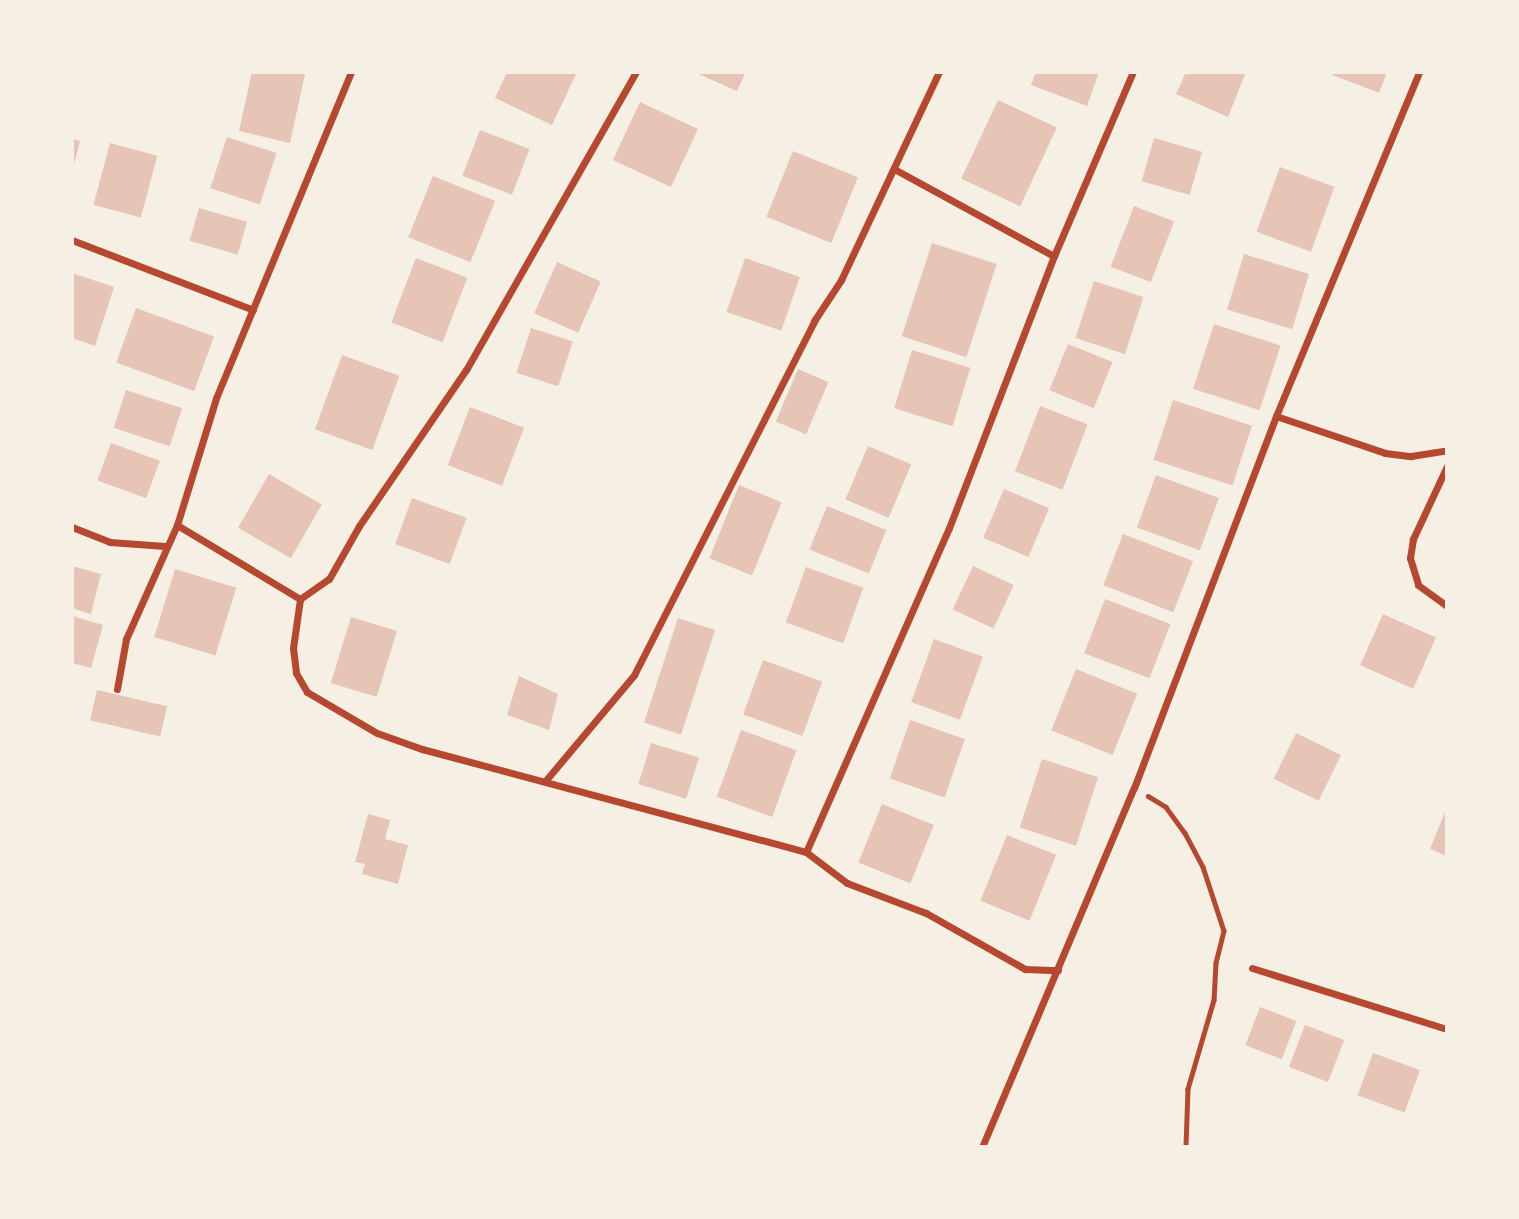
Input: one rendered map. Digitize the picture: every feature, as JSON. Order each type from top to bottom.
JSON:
[{"type":"street","points":[[636,72],[466,369],[359,526],[329,579],[300,599],[293,648],[296,673],[307,692],[377,733],[806,852],[846,883],[926,913],[1025,969],[1058,970]]},
{"type":"street","points":[[546,780],[634,675],[896,170],[939,72]]},
{"type":"street","points":[[806,852],[949,528],[1054,256],[1133,72]]},
{"type":"street","points":[[982,1147],[1134,788],[1276,416],[1419,72]]},
{"type":"street","points":[[117,689],[126,639],[177,525],[216,398],[349,73]]},
{"type":"street","points":[[896,170],[1054,256]]},
{"type":"street","points":[[72,240],[253,310]]},
{"type":"street","points":[[1276,416],[1385,453],[1411,456],[1447,450]]},
{"type":"street","points":[[1447,466],[1413,539],[1410,558],[1418,585],[1447,607]]},
{"type":"street","points":[[177,525],[300,599]]},
{"type":"street","points":[[72,527],[110,542],[166,546]]},
{"type":"street","points":[[1252,968],[1447,1029]]},
{"type":"path","points":[[1134,788],[1166,807],[1185,833],[1203,867],[1224,931],[1216,963],[1214,1000],[1188,1089],[1186,1147]]},
{"type":"building","points":[[252,72],[305,74],[290,143],[239,131]]},
{"type":"building","points":[[507,72],[577,72],[552,125],[495,98]]},
{"type":"building","points":[[694,72],[746,72],[737,91]]},
{"type":"building","points":[[1036,72],[1099,72],[1087,106],[1031,85]]},
{"type":"building","points":[[1186,72],[1246,72],[1228,117],[1176,94]]},
{"type":"building","points":[[1325,72],[1387,72],[1379,93]]},
{"type":"building","points":[[998,100],[1057,127],[1020,206],[961,179]]},
{"type":"building","points":[[640,102],[698,129],[671,187],[613,160]]},
{"type":"building","points":[[480,130],[529,149],[512,195],[462,176]]},
{"type":"building","points":[[227,137],[276,153],[260,204],[210,188]]},
{"type":"building","points":[[1154,138],[1202,152],[1190,195],[1142,181]]},
{"type":"building","points":[[72,139],[80,141],[73,168],[72,168]]},
{"type":"building","points":[[110,143],[157,156],[141,218],[93,205]]},
{"type":"building","points":[[793,151],[858,177],[831,243],[766,217]]},
{"type":"building","points":[[1280,167],[1335,187],[1311,252],[1256,232]]},
{"type":"building","points":[[433,176],[495,201],[470,262],[408,237]]},
{"type":"building","points":[[1134,206],[1174,221],[1151,282],[1111,267]]},
{"type":"building","points":[[199,208],[247,222],[238,254],[190,241]]},
{"type":"building","points":[[932,243],[997,264],[966,357],[902,336]]},
{"type":"building","points":[[1244,254],[1309,274],[1292,329],[1227,309]]},
{"type":"building","points":[[416,258],[467,278],[443,342],[391,322]]},
{"type":"building","points":[[745,258],[800,277],[781,331],[726,312]]},
{"type":"building","points":[[557,262],[601,282],[578,333],[534,313]]},
{"type":"building","points":[[72,273],[114,287],[95,346],[72,338]]},
{"type":"building","points":[[1094,281],[1143,297],[1125,354],[1075,338]]},
{"type":"building","points":[[136,308],[214,336],[194,391],[116,363]]},
{"type":"building","points":[[1214,324],[1281,346],[1260,410],[1193,389]]},
{"type":"building","points":[[531,328],[573,342],[558,386],[516,373]]},
{"type":"building","points":[[1068,344],[1113,362],[1094,408],[1049,390]]},
{"type":"building","points":[[912,350],[970,368],[952,426],[894,408]]},
{"type":"building","points":[[342,355],[399,376],[372,450],[315,429]]},
{"type":"building","points":[[798,369],[828,382],[806,434],[776,421]]},
{"type":"building","points":[[126,390],[182,408],[170,446],[114,428]]},
{"type":"building","points":[[1173,400],[1252,426],[1232,486],[1154,460]]},
{"type":"building","points":[[1040,406],[1088,424],[1063,490],[1015,471]]},
{"type":"building","points":[[470,407],[524,428],[502,486],[448,465]]},
{"type":"building","points":[[111,443],[160,461],[146,498],[97,481]]},
{"type":"building","points":[[868,446],[911,464],[889,518],[845,499]]},
{"type":"building","points":[[269,474],[322,504],[291,558],[238,528]]},
{"type":"building","points":[[1156,475],[1219,498],[1200,551],[1137,528]]},
{"type":"building","points":[[739,485],[782,502],[752,575],[709,558]]},
{"type":"building","points":[[1004,489],[1049,508],[1028,557],[983,538]]},
{"type":"building","points":[[412,498],[467,518],[450,564],[395,544]]},
{"type":"building","points":[[827,506],[886,530],[869,574],[809,550]]},
{"type":"building","points":[[1123,534],[1193,561],[1173,612],[1103,585]]},
{"type":"building","points":[[72,566],[101,574],[91,614],[72,608]]},
{"type":"building","points":[[973,566],[1014,585],[993,629],[953,610]]},
{"type":"building","points":[[806,567],[863,588],[843,643],[786,622]]},
{"type":"building","points":[[175,569],[236,588],[215,656],[154,637]]},
{"type":"building","points":[[1105,599],[1170,624],[1150,678],[1084,653]]},
{"type":"building","points":[[1383,614],[1436,638],[1413,689],[1360,665]]},
{"type":"building","points":[[72,616],[103,625],[91,668],[72,663]]},
{"type":"building","points":[[351,617],[397,631],[377,697],[331,683]]},
{"type":"building","points":[[678,618],[715,630],[681,735],[644,723]]},
{"type":"building","points":[[934,639],[983,657],[960,720],[911,702]]},
{"type":"building","points":[[763,660],[822,682],[802,736],[743,715]]},
{"type":"building","points":[[1076,669],[1137,694],[1112,755],[1051,730]]},
{"type":"building","points":[[519,676],[558,694],[549,730],[507,715]]},
{"type":"building","points":[[97,690],[167,706],[160,736],[90,720]]},
{"type":"building","points":[[910,720],[965,739],[945,798],[890,779]]},
{"type":"building","points":[[741,730],[796,750],[772,817],[717,797]]},
{"type":"building","points":[[1296,733],[1341,755],[1319,801],[1274,779]]},
{"type":"building","points":[[651,743],[699,758],[686,799],[638,784]]},
{"type":"building","points":[[1042,759],[1098,777],[1076,846],[1020,827]]},
{"type":"building","points":[[882,804],[934,825],[910,883],[858,862]]},
{"type":"building","points":[[1447,807],[1447,856],[1430,849]]},
{"type":"building","points":[[368,814],[390,820],[385,839],[408,845],[398,884],[362,874],[365,864],[355,862]]},
{"type":"building","points":[[1007,835],[1056,855],[1030,921],[980,901]]},
{"type":"building","points":[[1260,1007],[1296,1021],[1282,1059],[1245,1045]]},
{"type":"building","points":[[1305,1025],[1344,1040],[1328,1082],[1289,1067]]},
{"type":"building","points":[[1373,1053],[1420,1070],[1405,1112],[1358,1095]]}]
